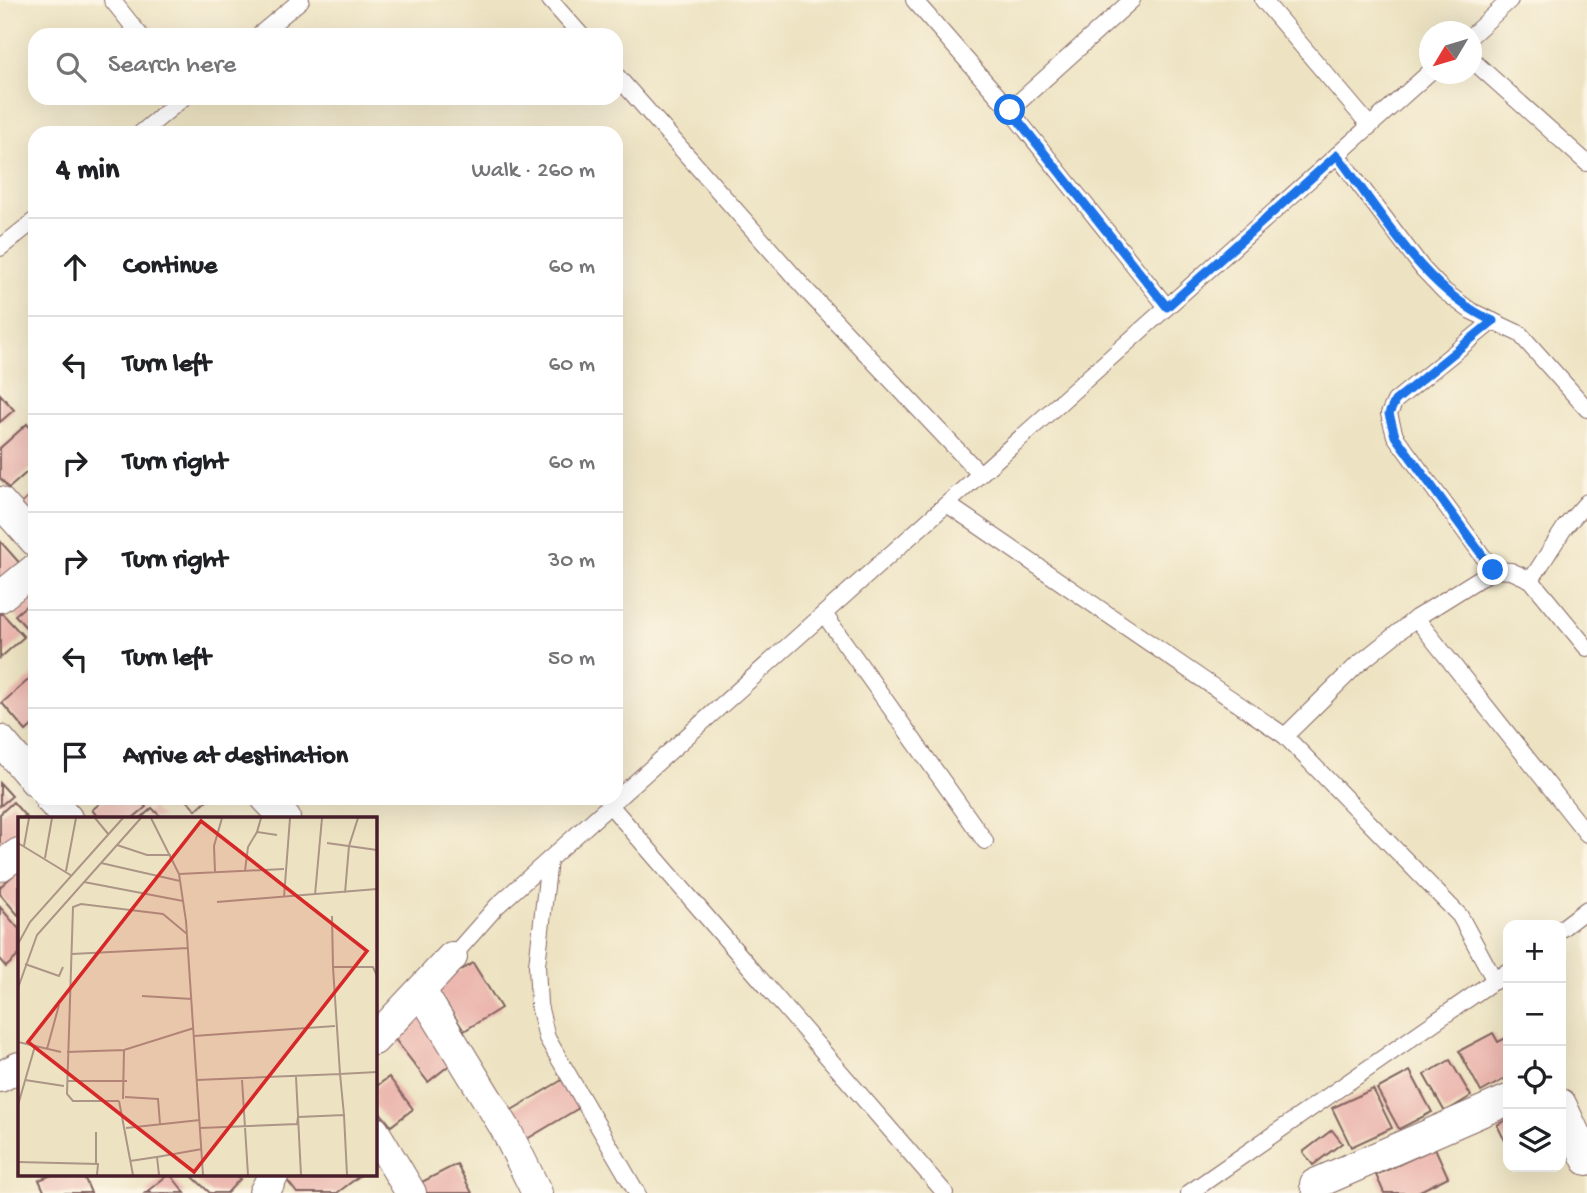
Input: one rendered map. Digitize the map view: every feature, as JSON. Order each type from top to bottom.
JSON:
[{"type":"street","points":[[0,502],[28,533]]},
{"type":"street","points":[[0,597],[28,575]]},
{"type":"street","points":[[0,740],[28,773]]},
{"type":"street","points":[[0,866],[18,854]]},
{"type":"street","points":[[376,1038],[452,957]]},
{"type":"street","points":[[421,991],[505,1128],[537,1193]]},
{"type":"street","points":[[0,1077],[18,1068]]},
{"type":"street","points":[[1315,1184],[1503,1102]]},
{"type":"street","points":[[1564,1109],[1585,1148]]},
{"type":"street","points":[[376,1134],[411,1193]]},
{"type":"street","points":[[264,1193],[273,1176]]},
{"type":"lane","points":[[112,0],[134,28]]},
{"type":"lane","points":[[267,28],[301,0]]},
{"type":"lane","points":[[550,0],[575,28]]},
{"type":"lane","points":[[914,0],[1010,110],[1167,307]]},
{"type":"lane","points":[[1010,110],[1132,0]]},
{"type":"lane","points":[[1263,0],[1370,126]]},
{"type":"lane","points":[[1482,26],[1510,0]]},
{"type":"lane","points":[[1482,69],[1587,163]]},
{"type":"lane","points":[[623,793],[1419,82]]},
{"type":"lane","points":[[623,83],[807,291],[980,474]]},
{"type":"lane","points":[[149,126],[175,105]]},
{"type":"lane","points":[[1337,155],[1423,269],[1444,291],[1471,312],[1520,334],[1587,409]]},
{"type":"lane","points":[[0,248],[28,226]]},
{"type":"lane","points":[[1493,321],[1395,401],[1389,414],[1395,436],[1493,570]]},
{"type":"lane","points":[[1531,580],[1565,527],[1587,502]]},
{"type":"lane","points":[[947,504],[1285,736],[1461,916],[1494,981]]},
{"type":"lane","points":[[1285,736],[1356,666],[1416,618],[1493,570],[1511,571],[1531,580],[1587,648]]},
{"type":"lane","points":[[824,614],[985,841]]},
{"type":"lane","points":[[1416,618],[1587,834]]},
{"type":"lane","points":[[452,957],[497,906],[610,805],[945,1193]]},
{"type":"lane","points":[[549,860],[537,965],[539,1005],[544,1027],[547,1038],[636,1193]]},
{"type":"lane","points":[[1566,925],[1587,909]]},
{"type":"lane","points":[[1189,1193],[1503,975]]},
{"type":"building","points":[[0,394],[14,410],[0,422]]},
{"type":"building","points":[[28,425],[28,471],[9,488],[0,478],[0,448]]},
{"type":"building","points":[[28,498],[28,512],[21,504]]},
{"type":"building","points":[[0,541],[23,567],[0,587]]},
{"type":"building","points":[[28,604],[28,630],[15,615]]},
{"type":"building","points":[[0,611],[24,637],[0,658]]},
{"type":"building","points":[[28,680],[28,729],[26,731],[2,703]]},
{"type":"building","points":[[0,783],[12,796],[0,806]]},
{"type":"building","points":[[13,802],[26,817],[18,817],[18,837],[0,853],[0,814]]},
{"type":"building","points":[[98,805],[146,807],[134,817],[98,817],[92,810]]},
{"type":"building","points":[[152,808],[161,817],[142,817]]},
{"type":"building","points":[[18,871],[18,915],[0,894],[0,887]]},
{"type":"building","points":[[0,907],[18,928],[18,956],[6,967],[0,960]]},
{"type":"building","points":[[473,963],[501,1008],[464,1031],[435,986]]},
{"type":"building","points":[[418,1013],[456,1060],[428,1082],[391,1034]]},
{"type":"building","points":[[1493,1033],[1498,1042],[1503,1040],[1503,1080],[1481,1092],[1459,1051]]},
{"type":"building","points":[[1450,1060],[1471,1096],[1445,1112],[1424,1075]]},
{"type":"building","points":[[1410,1071],[1432,1112],[1399,1129],[1377,1089]]},
{"type":"building","points":[[389,1077],[413,1109],[391,1126],[376,1107],[376,1087]]},
{"type":"building","points":[[562,1080],[579,1108],[527,1139],[510,1111]]},
{"type":"building","points":[[1373,1089],[1392,1128],[1351,1147],[1332,1108]]},
{"type":"building","points":[[1503,1122],[1503,1137],[1497,1125]]},
{"type":"building","points":[[1332,1130],[1342,1143],[1313,1165],[1303,1152]]},
{"type":"building","points":[[1435,1148],[1448,1177],[1416,1193],[1384,1193],[1376,1175]]},
{"type":"building","points":[[457,1164],[472,1193],[419,1193],[416,1185]]},
{"type":"building","points":[[49,1176],[84,1176],[91,1193],[45,1193],[39,1180]]},
{"type":"building","points":[[166,1176],[172,1176],[185,1193],[145,1193]]},
{"type":"building","points":[[236,1176],[240,1179],[227,1193],[210,1193],[193,1177]]},
{"type":"building","points":[[284,1176],[359,1176],[337,1193],[297,1193]]},
{"type":"route","points":[[1010,110],[1167,307],[1337,155],[1423,269],[1444,291],[1471,312],[1493,321],[1395,401],[1389,414],[1395,436],[1493,570]]}]
